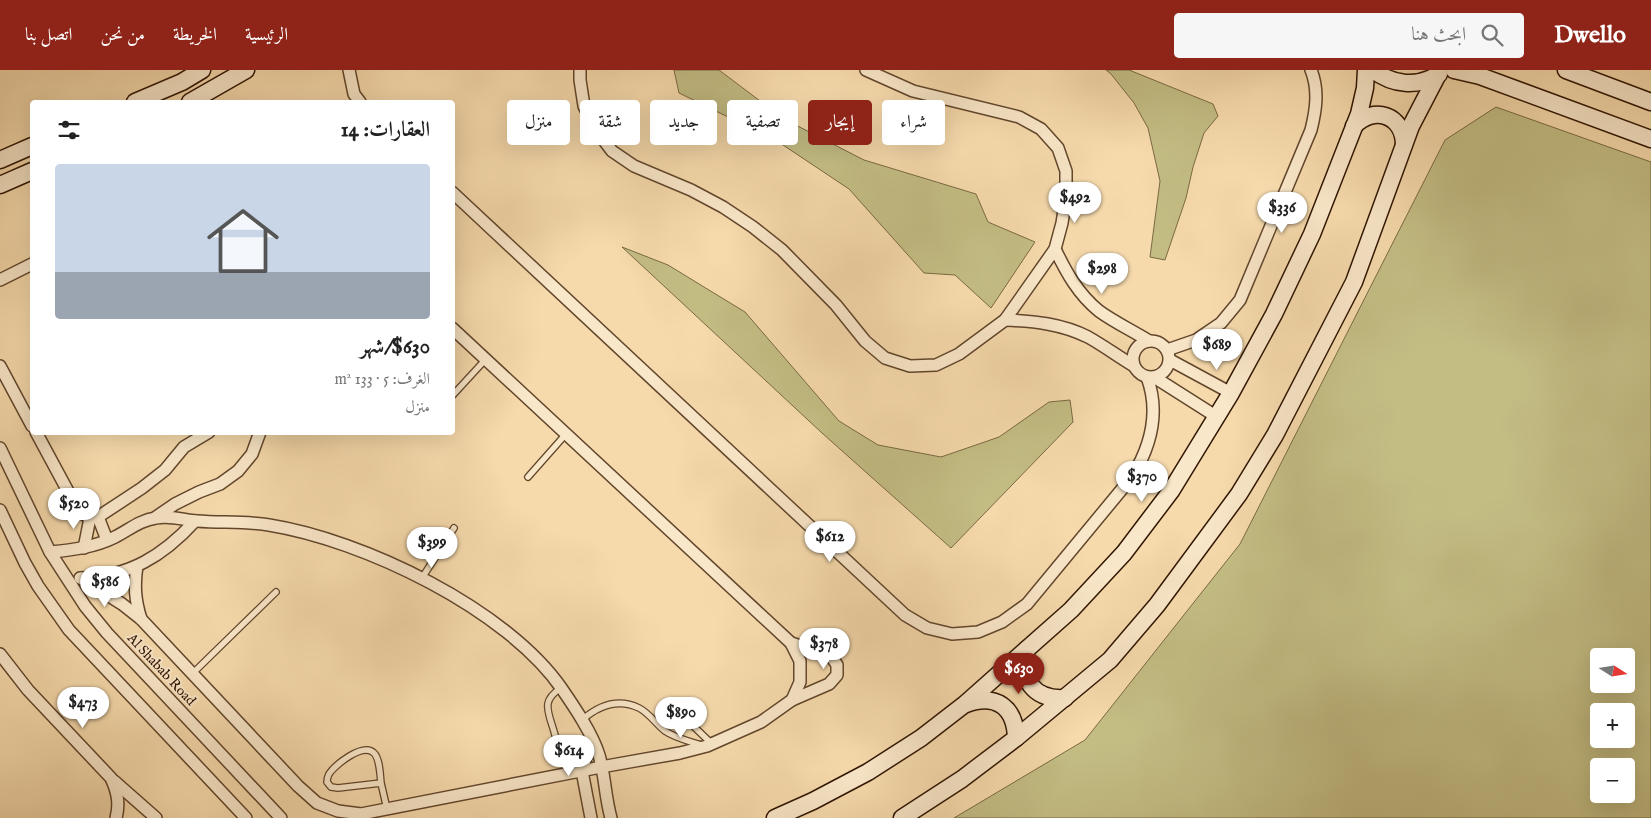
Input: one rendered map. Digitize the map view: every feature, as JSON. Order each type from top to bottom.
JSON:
[{"type":"street","points":[[140,100],[182,82],[202,70]]},
{"type":"street","points":[[194,100],[246,70]]},
{"type":"street","points":[[349,70],[354,94],[358,100]]},
{"type":"street","points":[[580,70],[584,106],[596,130],[612,151],[634,166],[692,190],[753,228],[788,257],[836,305],[865,341],[885,358],[910,366],[936,365],[960,354],[1005,320],[1055,249],[1062,224],[1066,197],[1066,171],[1058,148],[1041,129],[1019,117],[913,91],[866,70]]},
{"type":"street","points":[[1168,355],[1196,340],[1220,323],[1240,300],[1311,130],[1316,113],[1316,95],[1311,70]]},
{"type":"street","points":[[775,818],[813,802],[868,772],[921,738],[965,704],[1071,610],[1124,553],[1170,491],[1231,393],[1274,314],[1312,234],[1354,126],[1363,101],[1366,70]]},
{"type":"street","points":[[1374,70],[1383,77],[1404,83],[1426,80],[1441,73]]},
{"type":"street","points":[[1454,70],[1490,75],[1651,139]]},
{"type":"street","points":[[1566,70],[1651,102]]},
{"type":"street","points":[[902,818],[962,779],[1016,738],[1110,660],[1157,605],[1239,494],[1275,435],[1354,282],[1404,144],[1419,109],[1441,73]]},
{"type":"street","points":[[1354,126],[1370,115],[1376,114],[1389,117],[1395,121],[1402,131],[1404,144]]},
{"type":"street","points":[[0,160],[30,147]]},
{"type":"street","points":[[0,185],[30,172]]},
{"type":"street","points":[[455,195],[905,615],[927,628],[952,634],[978,632],[1002,622],[1027,604],[1132,477],[1142,461],[1149,443],[1153,424],[1151,377]]},
{"type":"street","points":[[1055,249],[1066,272],[1081,293],[1100,311],[1149,340],[1160,342],[1168,355],[1231,393]]},
{"type":"street","points":[[0,280],[30,265]]},
{"type":"street","points":[[1005,320],[1033,321],[1061,327],[1087,337],[1134,366],[1142,375],[1151,377],[1216,417]]},
{"type":"street","points":[[455,331],[791,643],[800,661],[800,682],[792,700]]},
{"type":"street","points":[[1134,366],[1134,353],[1137,347],[1149,340]]},
{"type":"street","points":[[1151,377],[1165,371],[1168,355]]},
{"type":"street","points":[[0,366],[30,422]]},
{"type":"street","points":[[38,435],[77,508],[84,516],[94,518],[107,540]]},
{"type":"street","points":[[84,548],[94,518],[142,488],[165,470],[184,447],[204,435]]},
{"type":"street","points":[[156,518],[175,504],[220,484],[238,471],[252,454],[259,435]]},
{"type":"street","name":"Al Shabab Road","points":[[0,448],[50,552],[85,606],[107,633],[281,818]]},
{"type":"street","points":[[0,510],[38,586],[69,630],[246,818]]},
{"type":"street","points":[[50,552],[84,548],[116,536],[136,523],[156,518],[176,517],[196,521],[268,524],[304,532],[381,559],[422,578],[449,593],[507,632],[536,658],[562,688],[582,720],[598,754],[611,818]]},
{"type":"street","points":[[65,577],[81,578],[110,574],[137,566],[159,554],[179,539],[196,521]]},
{"type":"street","points":[[137,566],[134,584],[136,602],[141,619]]},
{"type":"street","points":[[81,578],[122,604],[141,619],[298,786],[317,802],[338,811],[361,814],[582,770],[680,753],[709,745],[760,722],[792,700],[829,684],[837,675],[837,666],[830,656],[791,643]]},
{"type":"street","points":[[1027,649],[1024,671],[1028,681],[1035,690],[1044,696],[1065,698]]},
{"type":"street","points":[[0,654],[28,690],[111,778],[156,818]]},
{"type":"street","points":[[965,704],[977,700],[990,700],[1001,705],[1010,714],[1016,726],[1016,738]]},
{"type":"street","points":[[591,818],[582,770],[586,757],[594,744]]},
{"type":"street","points":[[111,778],[116,788],[118,799],[116,818]]},
{"type":"lane","points":[[455,393],[486,359]]},
{"type":"lane","points":[[528,477],[566,434]]},
{"type":"lane","points":[[422,578],[454,528]]},
{"type":"lane","points":[[192,674],[276,592]]},
{"type":"lane","points":[[560,752],[547,708],[554,692],[562,688]]},
{"type":"lane","points":[[582,720],[594,710],[608,704],[624,704],[639,708],[666,732],[685,740],[709,745]]},
{"type":"lane","points":[[688,708],[685,713],[686,719],[709,745]]},
{"type":"lane","points":[[382,783],[338,788],[331,787],[327,782],[328,775],[354,752],[366,749],[372,751],[376,755],[382,783],[387,809]]},
{"type":"shaded area","points":[[674,70],[719,70],[759,100],[727,100],[727,117],[717,112],[717,100],[693,100],[679,93]]},
{"type":"shaded area","points":[[1106,70],[1129,70],[1213,104],[1218,116],[1204,133],[1193,167],[1186,198],[1165,260],[1150,257],[1160,181],[1148,128],[1134,103]]},
{"type":"shaded area","points":[[1496,107],[1651,162],[1651,818],[954,818],[1085,740],[1240,544],[1445,140]]},
{"type":"shaded area","points":[[798,126],[808,131],[808,145],[835,145],[864,160],[976,194],[988,222],[1035,242],[991,308],[955,275],[924,273],[849,189],[783,145],[798,145]]},
{"type":"shaded area","points":[[622,247],[668,265],[745,312],[839,421],[878,445],[941,457],[999,437],[1049,402],[1070,400],[1073,422],[951,548],[822,433]]}]
